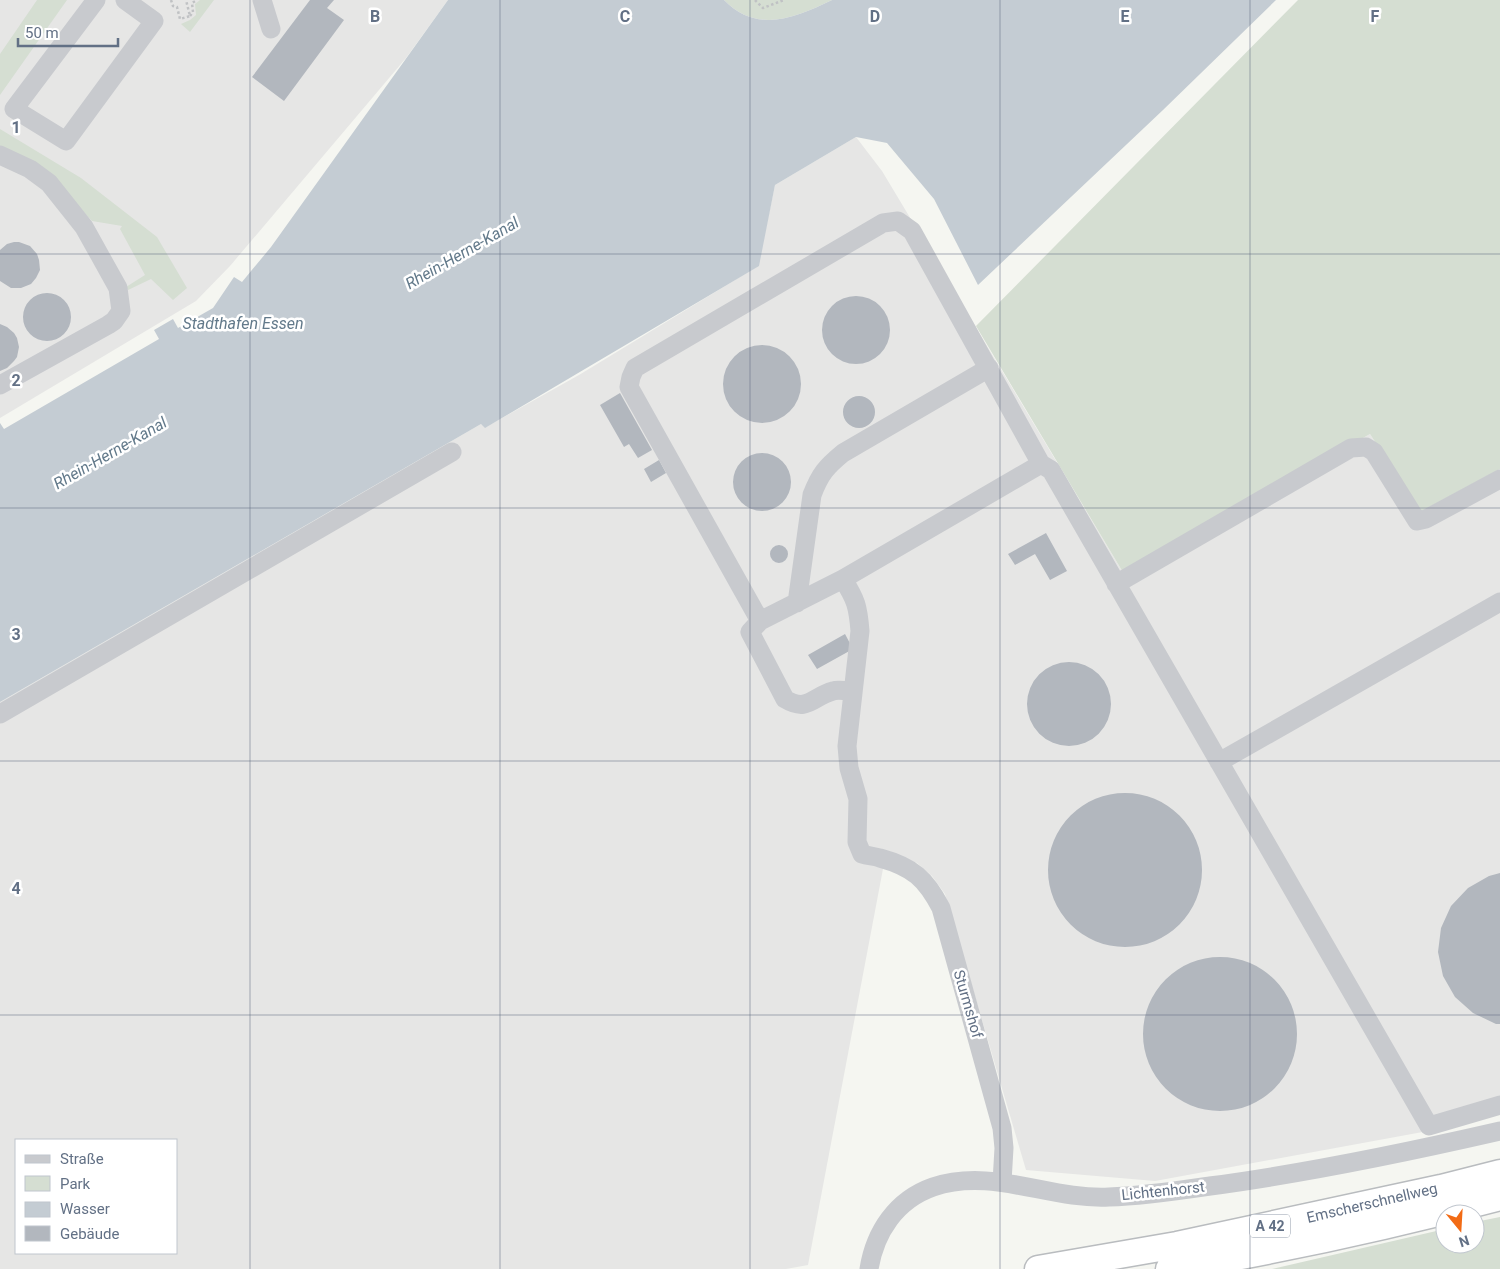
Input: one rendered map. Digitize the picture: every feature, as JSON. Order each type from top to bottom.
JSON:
[{"type":"highway","name":"Emscherschnellweg","points":[[1038,1269],[1186,1243],[1441,1188],[1500,1173]]},
{"type":"highway","name":"Emscherschnellweg","points":[[1169,1269],[1301,1244],[1500,1197]]},
{"type":"street","points":[[96,0],[14,109],[66,141],[154,21],[125,0]]},
{"type":"street","points":[[262,0],[271,28]]},
{"type":"street","points":[[0,155],[30,169],[49,183],[84,227],[118,288],[121,311],[119,316],[108,325],[0,385]]},
{"type":"street","points":[[760,621],[629,387],[631,378],[635,368],[883,223],[898,222],[912,231],[1041,464],[1051,470],[1429,1126],[1500,1105]]},
{"type":"street","points":[[797,603],[812,495],[818,479],[829,464],[843,453],[989,368]]},
{"type":"street","points":[[1116,584],[1351,448],[1366,447],[1374,452],[1417,521],[1426,519],[1500,478]]},
{"type":"street","points":[[0,714],[452,452]]},
{"type":"street","points":[[843,579],[855,599],[859,612],[860,631],[853,692],[834,691],[809,703],[794,705],[785,699],[750,632],[760,621],[843,579],[1041,464]]},
{"type":"street","points":[[1219,762],[1500,602]]},
{"type":"street","name":"Sturmshof","points":[[853,692],[847,746],[849,768],[858,799],[856,842],[862,854],[880,858],[907,868],[918,875],[927,885],[941,908],[1002,1128],[1004,1148],[1002,1182]]},
{"type":"street","name":"Lichtenhorst","points":[[868,1269],[879,1234],[891,1216],[902,1205],[933,1187],[956,1182],[980,1180],[1002,1182],[1071,1195],[1107,1198],[1144,1195],[1235,1183],[1329,1167],[1418,1150],[1500,1131]]},
{"type":"path","points":[[171,0],[173,6],[177,7],[180,19],[190,16],[193,12],[192,3],[197,0]]},
{"type":"path","points":[[186,0],[190,16]]},
{"type":"path","points":[[755,0],[763,8],[784,0]]},
{"type":"shaded area","points":[[0,0],[448,0],[406,58],[230,266],[196,301],[0,418]]},
{"type":"shaded area","points":[[856,137],[882,171],[1124,574],[1370,434],[1420,512],[1500,469],[1500,1113],[1439,1129],[1155,1181],[1026,1170],[945,894],[932,876],[917,863],[886,853],[808,1265],[786,1269],[0,1269],[0,702],[481,424],[486,427],[579,375],[758,266],[775,185]]},
{"type":"green space","points":[[37,0],[67,0],[0,95],[0,54]]},
{"type":"green space","points":[[200,0],[214,0],[190,32],[181,24],[196,15],[195,4]]},
{"type":"green space","points":[[724,0],[832,0],[790,17],[763,20],[750,17]]},
{"type":"green space","points":[[1298,0],[1500,0],[1500,469],[1420,512],[1370,434],[1124,574],[976,326]]},
{"type":"green space","points":[[0,129],[81,178],[157,237],[187,288],[173,300],[151,279],[128,290],[126,287],[145,275],[120,229],[122,226],[92,221],[55,181],[0,150]]},
{"type":"green space","points":[[1500,1217],[1500,1269],[1272,1269],[1435,1231],[1435,1254],[1485,1254],[1485,1220]]},
{"type":"water","points":[[448,0],[724,0],[750,17],[776,20],[804,12],[832,0],[1276,0],[978,285],[934,199],[887,143],[856,137],[775,185],[759,266],[485,428],[481,424],[0,702],[0,423],[4,429],[159,339],[154,330],[173,319],[178,328],[213,308],[234,277],[242,282],[271,247]]},
{"type":"building","points":[[310,0],[334,0],[327,8],[344,20],[284,101],[252,77]]},
{"type":"building","points":[[14,242],[30,246],[37,254],[39,260],[40,270],[36,278],[31,284],[21,288],[11,288],[0,281],[0,250],[7,244]]},
{"type":"building","points":[[47,293],[56,295],[64,300],[69,308],[71,317],[69,326],[64,334],[56,339],[47,341],[38,339],[30,334],[25,326],[23,317],[25,308],[30,300],[38,295]]},
{"type":"building","points":[[856,296],[869,299],[880,306],[887,317],[890,330],[887,343],[880,354],[869,361],[856,364],[843,361],[832,354],[825,343],[822,330],[825,317],[832,306],[843,299]]},
{"type":"building","points":[[0,324],[14,333],[19,347],[14,361],[7,368],[0,371]]},
{"type":"building","points":[[762,345],[777,348],[790,356],[798,369],[801,384],[798,399],[790,412],[777,420],[762,423],[747,420],[734,412],[726,399],[723,384],[726,369],[734,356],[747,348]]},
{"type":"building","points":[[620,393],[652,450],[638,458],[629,444],[624,447],[600,405]]},
{"type":"building","points":[[859,396],[871,400],[875,412],[871,424],[859,428],[847,424],[843,412],[847,400]]},
{"type":"building","points":[[762,453],[773,455],[786,466],[791,482],[789,493],[778,506],[762,511],[751,509],[738,498],[733,482],[735,471],[746,458]]},
{"type":"building","points":[[659,460],[666,473],[651,482],[644,469]]},
{"type":"building","points":[[1046,533],[1067,571],[1050,580],[1035,554],[1015,565],[1008,554]]},
{"type":"building","points":[[779,545],[785,548],[788,554],[785,560],[779,563],[773,560],[770,554],[773,548]]},
{"type":"building","points":[[845,634],[853,649],[817,669],[808,655]]},
{"type":"building","points":[[1069,662],[1085,665],[1099,674],[1108,688],[1111,704],[1108,720],[1099,734],[1085,743],[1069,746],[1053,743],[1039,734],[1030,720],[1027,704],[1030,688],[1039,674],[1053,665]]},
{"type":"building","points":[[1125,793],[1140,794],[1155,799],[1180,815],[1196,840],[1201,855],[1201,885],[1196,900],[1180,925],[1155,941],[1140,946],[1125,947],[1110,946],[1095,941],[1070,925],[1054,900],[1049,885],[1048,870],[1049,855],[1054,840],[1070,815],[1095,799],[1110,794]]},
{"type":"building","points":[[1500,873],[1500,1024],[1496,1024],[1473,1013],[1455,997],[1443,976],[1438,952],[1441,928],[1451,906],[1468,888],[1489,876]]},
{"type":"building","points":[[1220,957],[1235,958],[1250,963],[1275,979],[1291,1004],[1296,1019],[1296,1049],[1291,1064],[1275,1089],[1250,1105],[1235,1110],[1220,1111],[1205,1110],[1190,1105],[1165,1089],[1149,1064],[1144,1049],[1143,1034],[1144,1019],[1149,1004],[1165,979],[1190,963],[1205,958]]},
{"type":"water label","name":"Rhein-Herne-Kanal","points":[[462,253]]},
{"type":"water label","name":"Stadthafen Essen","points":[[243,323]]},
{"type":"water label","name":"Rhein-Herne-Kanal","points":[[110,453]]}]
